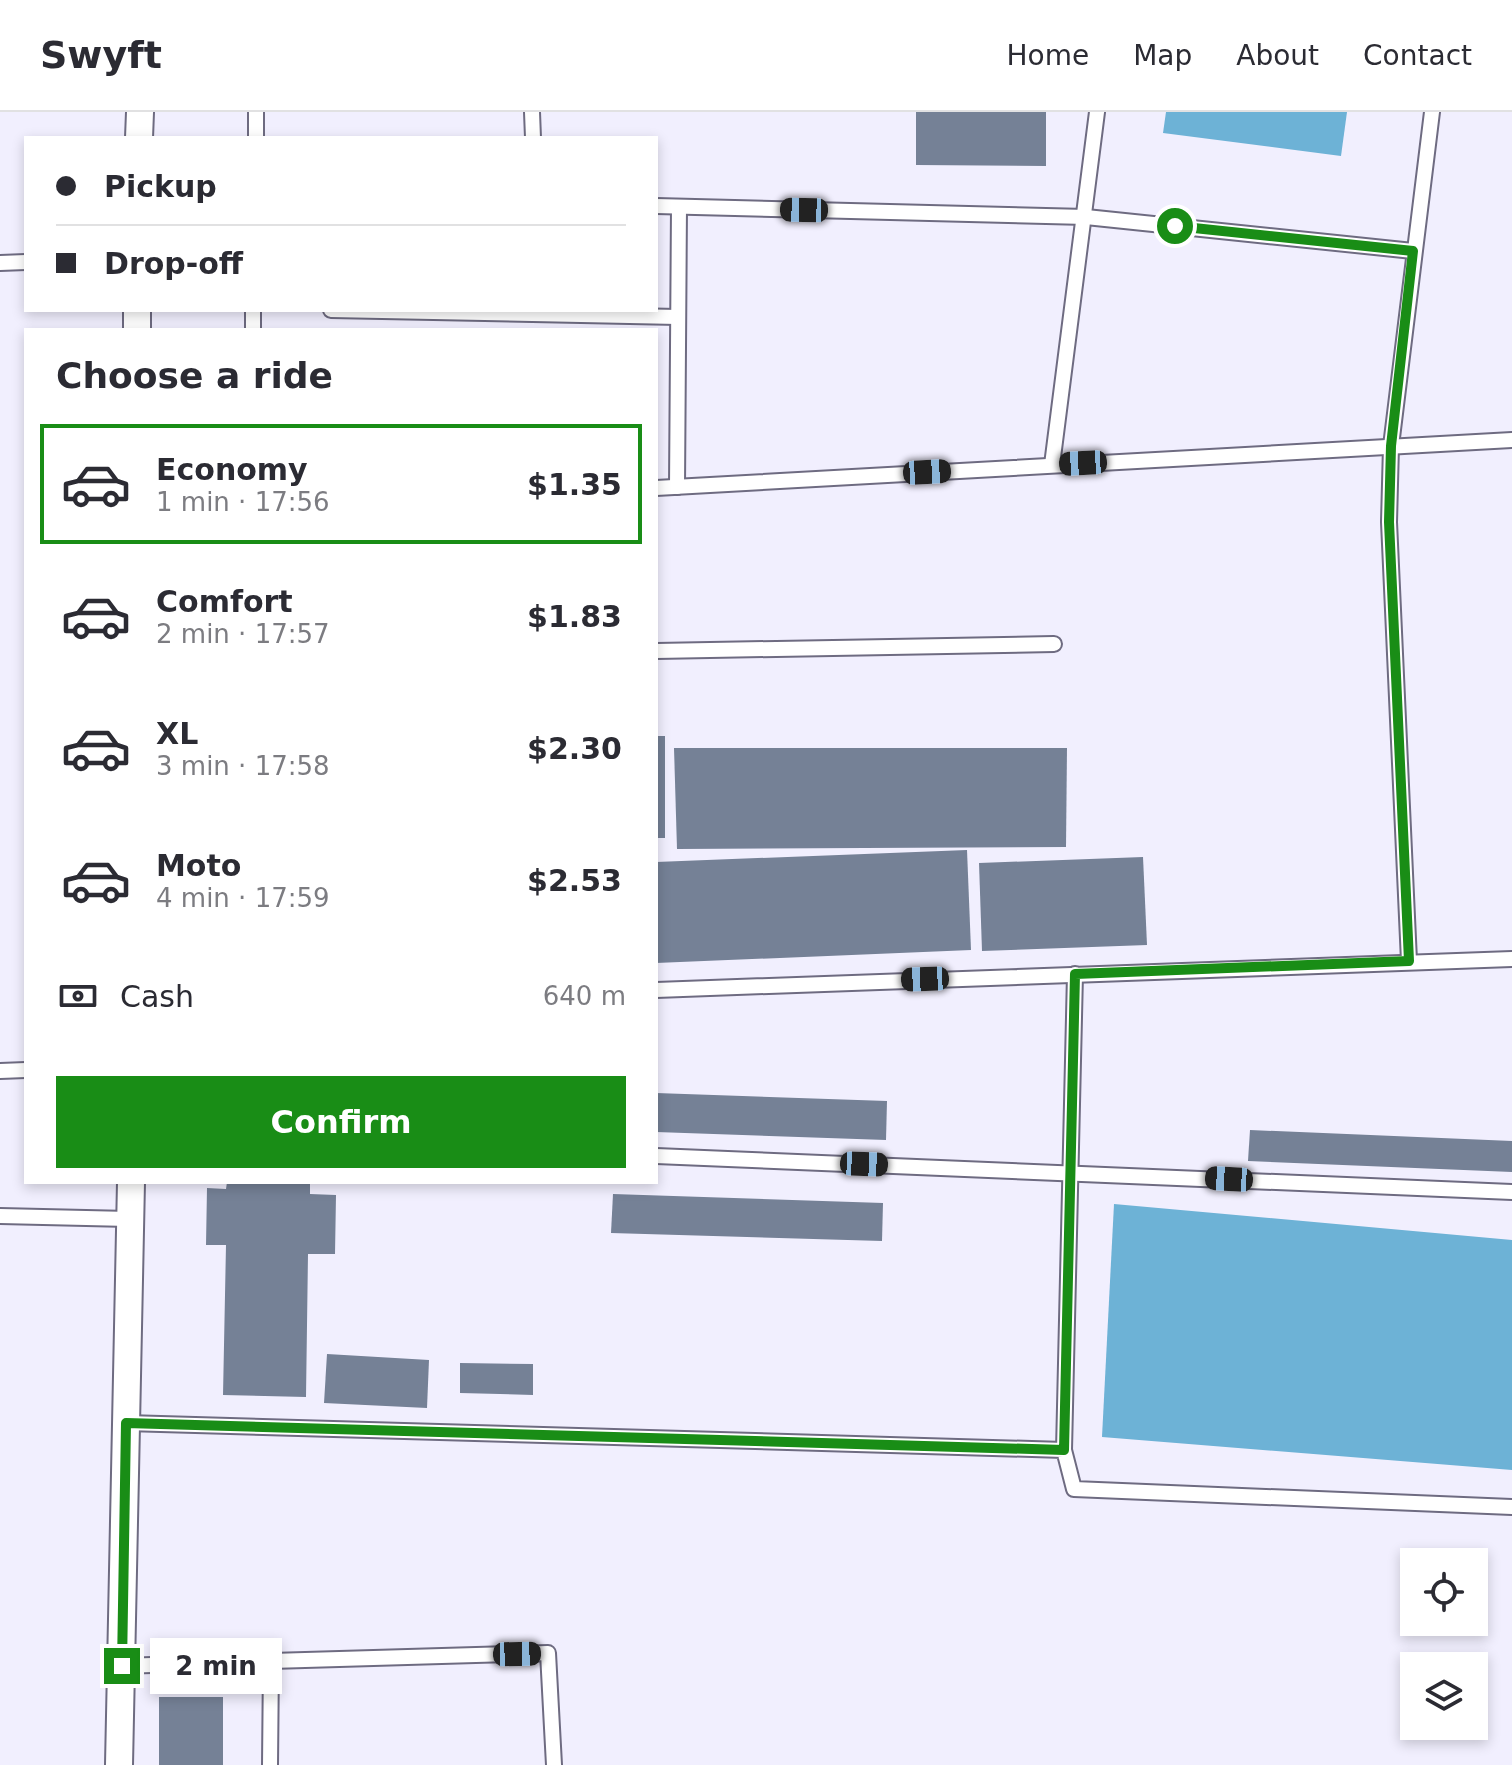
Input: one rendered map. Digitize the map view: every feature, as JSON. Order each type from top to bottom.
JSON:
[{"type":"street","points":[[139,136],[140,112]]},
{"type":"street","points":[[119,1765],[131,1184]]},
{"type":"lane","points":[[256,112],[256,136]]},
{"type":"lane","points":[[532,112],[533,136]]},
{"type":"lane","points":[[1052,465],[1097,112]]},
{"type":"lane","points":[[1409,961],[1389,522],[1391,446],[1432,112]]},
{"type":"lane","points":[[658,206],[1086,217],[1413,251]]},
{"type":"lane","points":[[677,487],[679,207]]},
{"type":"lane","points":[[0,263],[24,262]]},
{"type":"lane","points":[[529,312],[678,317]]},
{"type":"lane","points":[[658,488],[1512,440]]},
{"type":"lane","points":[[658,651],[1054,644]]},
{"type":"lane","points":[[658,990],[1512,959]]},
{"type":"lane","points":[[1075,974],[1064,1450],[1074,1489],[1512,1507]]},
{"type":"lane","points":[[0,1071],[24,1070]]},
{"type":"lane","points":[[658,1156],[1072,1171],[1512,1192]]},
{"type":"lane","points":[[0,1216],[129,1219]]},
{"type":"lane","points":[[126,1423],[1064,1450]]},
{"type":"lane","points":[[122,1666],[548,1653],[554,1765]]},
{"type":"lane","points":[[270,1765],[271,1661]]},
{"type":"water","points":[[1166,112],[1347,112],[1341,156],[1163,133]]},
{"type":"water","points":[[1114,1204],[1512,1240],[1512,1470],[1102,1437]]},
{"type":"building","points":[[916,112],[1046,112],[1046,166],[916,165]]},
{"type":"building","points":[[658,736],[665,736],[665,838],[658,838]]},
{"type":"building","points":[[674,748],[1067,748],[1066,847],[677,849]]},
{"type":"building","points":[[967,850],[971,950],[658,963],[658,862]]},
{"type":"building","points":[[1143,857],[1147,945],[982,951],[979,863]]},
{"type":"building","points":[[658,1093],[887,1101],[886,1140],[658,1132]]},
{"type":"building","points":[[1250,1130],[1512,1141],[1512,1172],[1248,1161]]},
{"type":"building","points":[[227,1184],[310,1184],[310,1194],[336,1195],[335,1254],[308,1254],[306,1397],[223,1395],[226,1245],[206,1245],[207,1188],[226,1189]]},
{"type":"building","points":[[613,1194],[883,1203],[882,1241],[611,1233]]},
{"type":"building","points":[[327,1354],[429,1360],[427,1408],[324,1403]]},
{"type":"building","points":[[460,1363],[533,1364],[533,1395],[460,1393]]},
{"type":"building","points":[[159,1697],[223,1697],[223,1765],[159,1765]]},
{"type":"route","points":[[122,1666],[126,1423],[1064,1450],[1075,974],[1409,961],[1389,522],[1391,446],[1413,251],[1175,226]]}]
